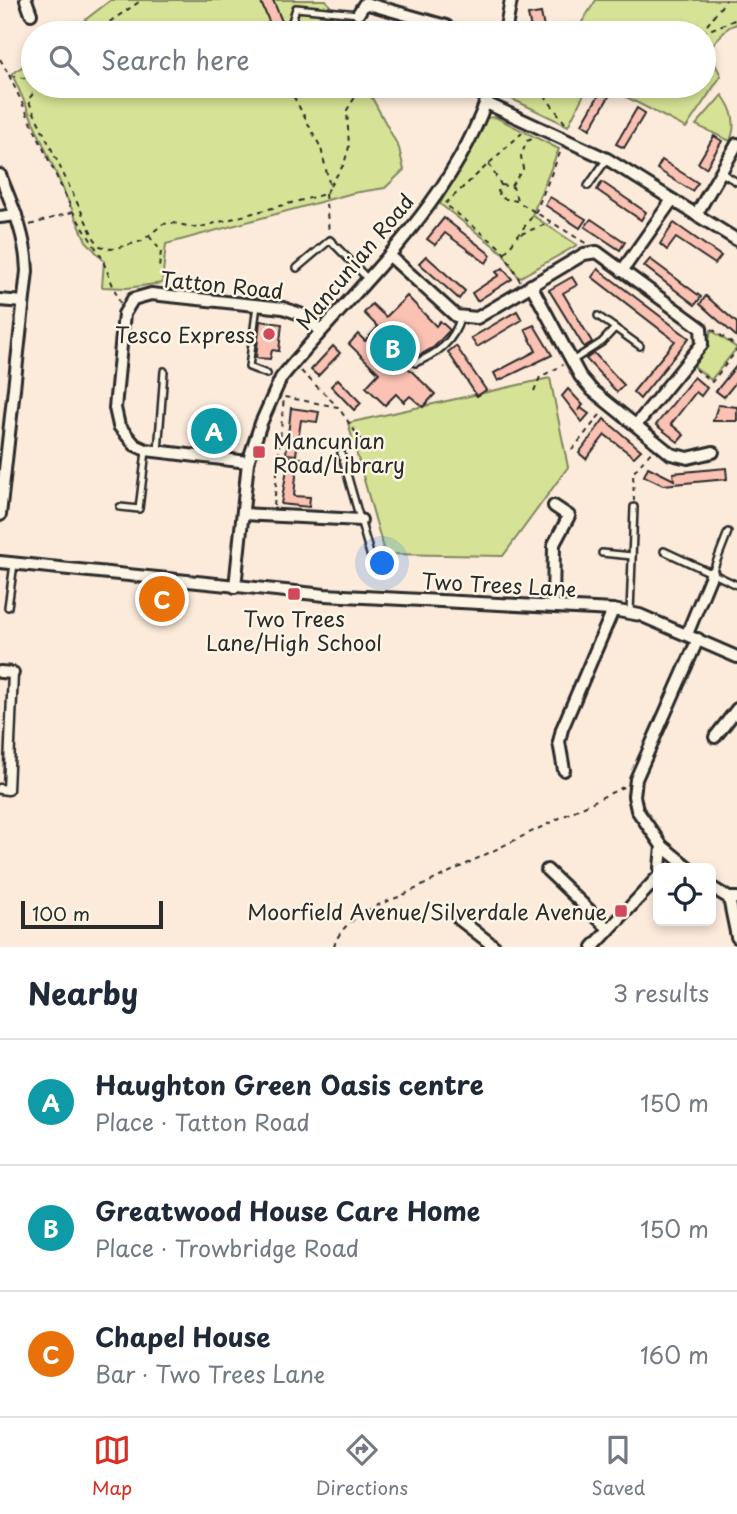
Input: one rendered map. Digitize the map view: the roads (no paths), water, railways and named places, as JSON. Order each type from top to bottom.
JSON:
[{"type":"street","points":[[26,0],[31,14]]},
{"type":"street","points":[[507,21],[511,0]]},
{"type":"street","points":[[358,14],[365,3],[428,21]]},
{"type":"street","name":"Mancunian Road","points":[[235,587],[248,462],[261,423],[281,378],[320,330],[389,255],[447,179],[487,98]]},
{"type":"street","points":[[486,103],[607,159],[737,240]]},
{"type":"street","points":[[696,215],[737,144]]},
{"type":"street","points":[[0,175],[27,249],[2,470],[0,515]]},
{"type":"street","points":[[622,271],[672,200]]},
{"type":"street","points":[[0,217],[16,215]]},
{"type":"street","points":[[389,255],[460,318],[477,318],[526,285],[584,254],[597,252],[701,328],[702,344],[636,425]]},
{"type":"street","points":[[526,285],[570,362],[592,390],[671,454],[688,458],[713,452]]},
{"type":"street","name":"Tatton Road","points":[[152,451],[135,445],[118,426],[114,408],[124,314],[133,299],[151,294],[257,304],[300,314],[320,330]]},
{"type":"street","points":[[0,299],[23,302]]},
{"type":"street","points":[[152,451],[248,462]]},
{"type":"street","points":[[553,606],[554,544],[569,516],[554,506]]},
{"type":"street","points":[[243,513],[361,520]]},
{"type":"street","name":"Two Trees Lane","points":[[0,562],[235,587],[612,610],[630,613],[693,636],[737,657]]},
{"type":"street","points":[[683,863],[662,846],[637,810],[635,785],[693,636],[712,573]]},
{"type":"street","points":[[564,770],[559,743],[562,729],[612,610]]},
{"type":"street","points":[[0,672],[13,673],[8,790],[0,789]]},
{"type":"street","points":[[715,737],[737,709]]},
{"type":"street","points":[[660,863],[662,846]]},
{"type":"street","points":[[547,870],[609,929]]},
{"type":"street","points":[[593,947],[653,882]]},
{"type":"street","points":[[716,890],[733,898],[737,937]]},
{"type":"street","points":[[459,919],[495,947]]},
{"type":"lane","points":[[293,21],[296,8],[330,9],[358,14]]},
{"type":"lane","points":[[588,186],[607,159]]},
{"type":"lane","points":[[720,172],[737,183]]},
{"type":"lane","points":[[297,268],[330,240],[368,278]]},
{"type":"lane","points":[[257,304],[249,367],[267,374]]},
{"type":"lane","points":[[598,316],[640,346]]},
{"type":"lane","points":[[415,363],[446,344],[456,334],[460,318]]},
{"type":"lane","points":[[570,362],[603,342],[615,328]]},
{"type":"lane","points":[[120,507],[139,509],[152,451],[164,372]]},
{"type":"lane","points":[[341,453],[372,561]]},
{"type":"lane","points":[[630,613],[634,507]]},
{"type":"lane","points":[[712,573],[728,532]]},
{"type":"lane","points":[[664,551],[737,585]]},
{"type":"lane","points":[[603,554],[632,556]]},
{"type":"lane","points":[[8,607],[14,564]]},
{"type":"place","name":"Tesco Express","points":[[269,334]]},
{"type":"place","name":"Greatwood House Care Home","points":[[393,348]]},
{"type":"place","name":"Haughton Green Oasis centre","points":[[214,431]]},
{"type":"place","name":"Mancunian Road/Library","points":[[259,452]]},
{"type":"place","name":"Two Trees Lane/High School","points":[[294,594]]},
{"type":"place","name":"Chapel House","points":[[162,599]]},
{"type":"place","name":"Moorfield Avenue/Silverdale Avenue","points":[[621,911]]}]
